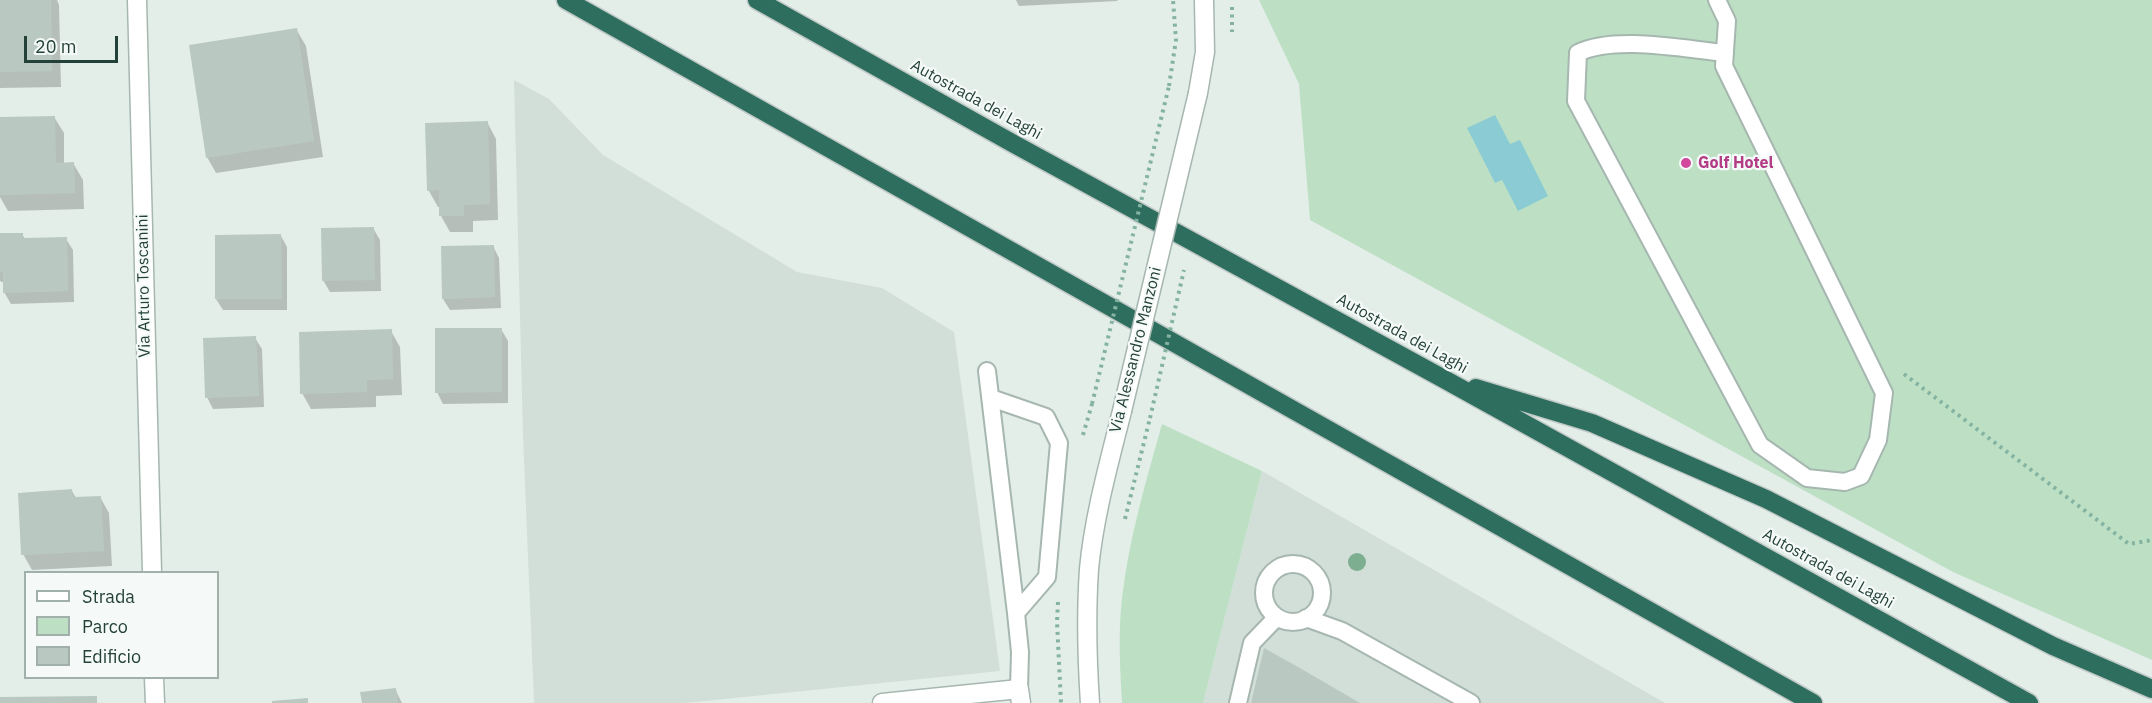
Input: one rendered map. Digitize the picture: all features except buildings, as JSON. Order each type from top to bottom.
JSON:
[{"type":"highway","points":[[566,0],[1813,703]]},
{"type":"highway","name":"Autostrada dei Laghi","points":[[757,0],[2028,703]]},
{"type":"highway","points":[[1442,378],[1592,423],[1766,499],[2053,646],[2152,689]]},
{"type":"street","name":"Via Arturo Toscanini","points":[[137,0],[152,571]]},
{"type":"street","name":"Via Alessandro Manzoni","points":[[1090,703],[1087,611],[1090,568],[1100,499],[1198,93],[1205,52],[1204,0]]},
{"type":"street","points":[[154,679],[155,703]]},
{"type":"street","points":[[882,703],[1020,696]]},
{"type":"lane","points":[[1717,0],[1727,21],[1725,53],[1724,66],[1884,393],[1878,440],[1862,476],[1845,482],[1807,478],[1760,446],[1576,101],[1578,53],[1591,47],[1624,44],[1725,53]]},
{"type":"lane","points":[[987,371],[1020,652],[1020,696]]},
{"type":"lane","points":[[991,398],[1046,417],[1059,443],[1047,577],[1016,613]]},
{"type":"lane","points":[[1322,597],[1314,612],[1296,622],[1286,621],[1269,611],[1263,592],[1270,573],[1279,567],[1287,564],[1305,566],[1318,579],[1322,597],[1342,632]]},
{"type":"lane","points":[[1238,703],[1252,643],[1277,617]]},
{"type":"lane","points":[[1306,618],[1342,632],[1471,703]]},
{"type":"path","points":[[1092,404],[1169,86],[1176,40],[1173,0]]},
{"type":"path","points":[[1901,372],[2129,544],[2152,540]]},
{"type":"path","points":[[1125,520],[1150,418]]},
{"type":"shaded area","points":[[514,80],[549,99],[603,155],[797,272],[882,288],[954,332],[1000,671],[685,703],[534,703],[523,435]]},
{"type":"shaded area","points":[[1262,471],[1665,703],[1203,703]]},
{"type":"green space","points":[[1259,0],[2152,0],[2152,660],[1953,572],[1310,220],[1299,84]]},
{"type":"green space","points":[[1162,424],[1262,471],[1203,703],[1122,703],[1120,624],[1125,576],[1139,510]]},
{"type":"water","points":[[1495,115],[1510,144],[1520,140],[1548,196],[1518,211],[1502,180],[1495,183],[1467,128]]},
{"type":"place","name":"Golf Hotel","points":[[1686,163]]}]
